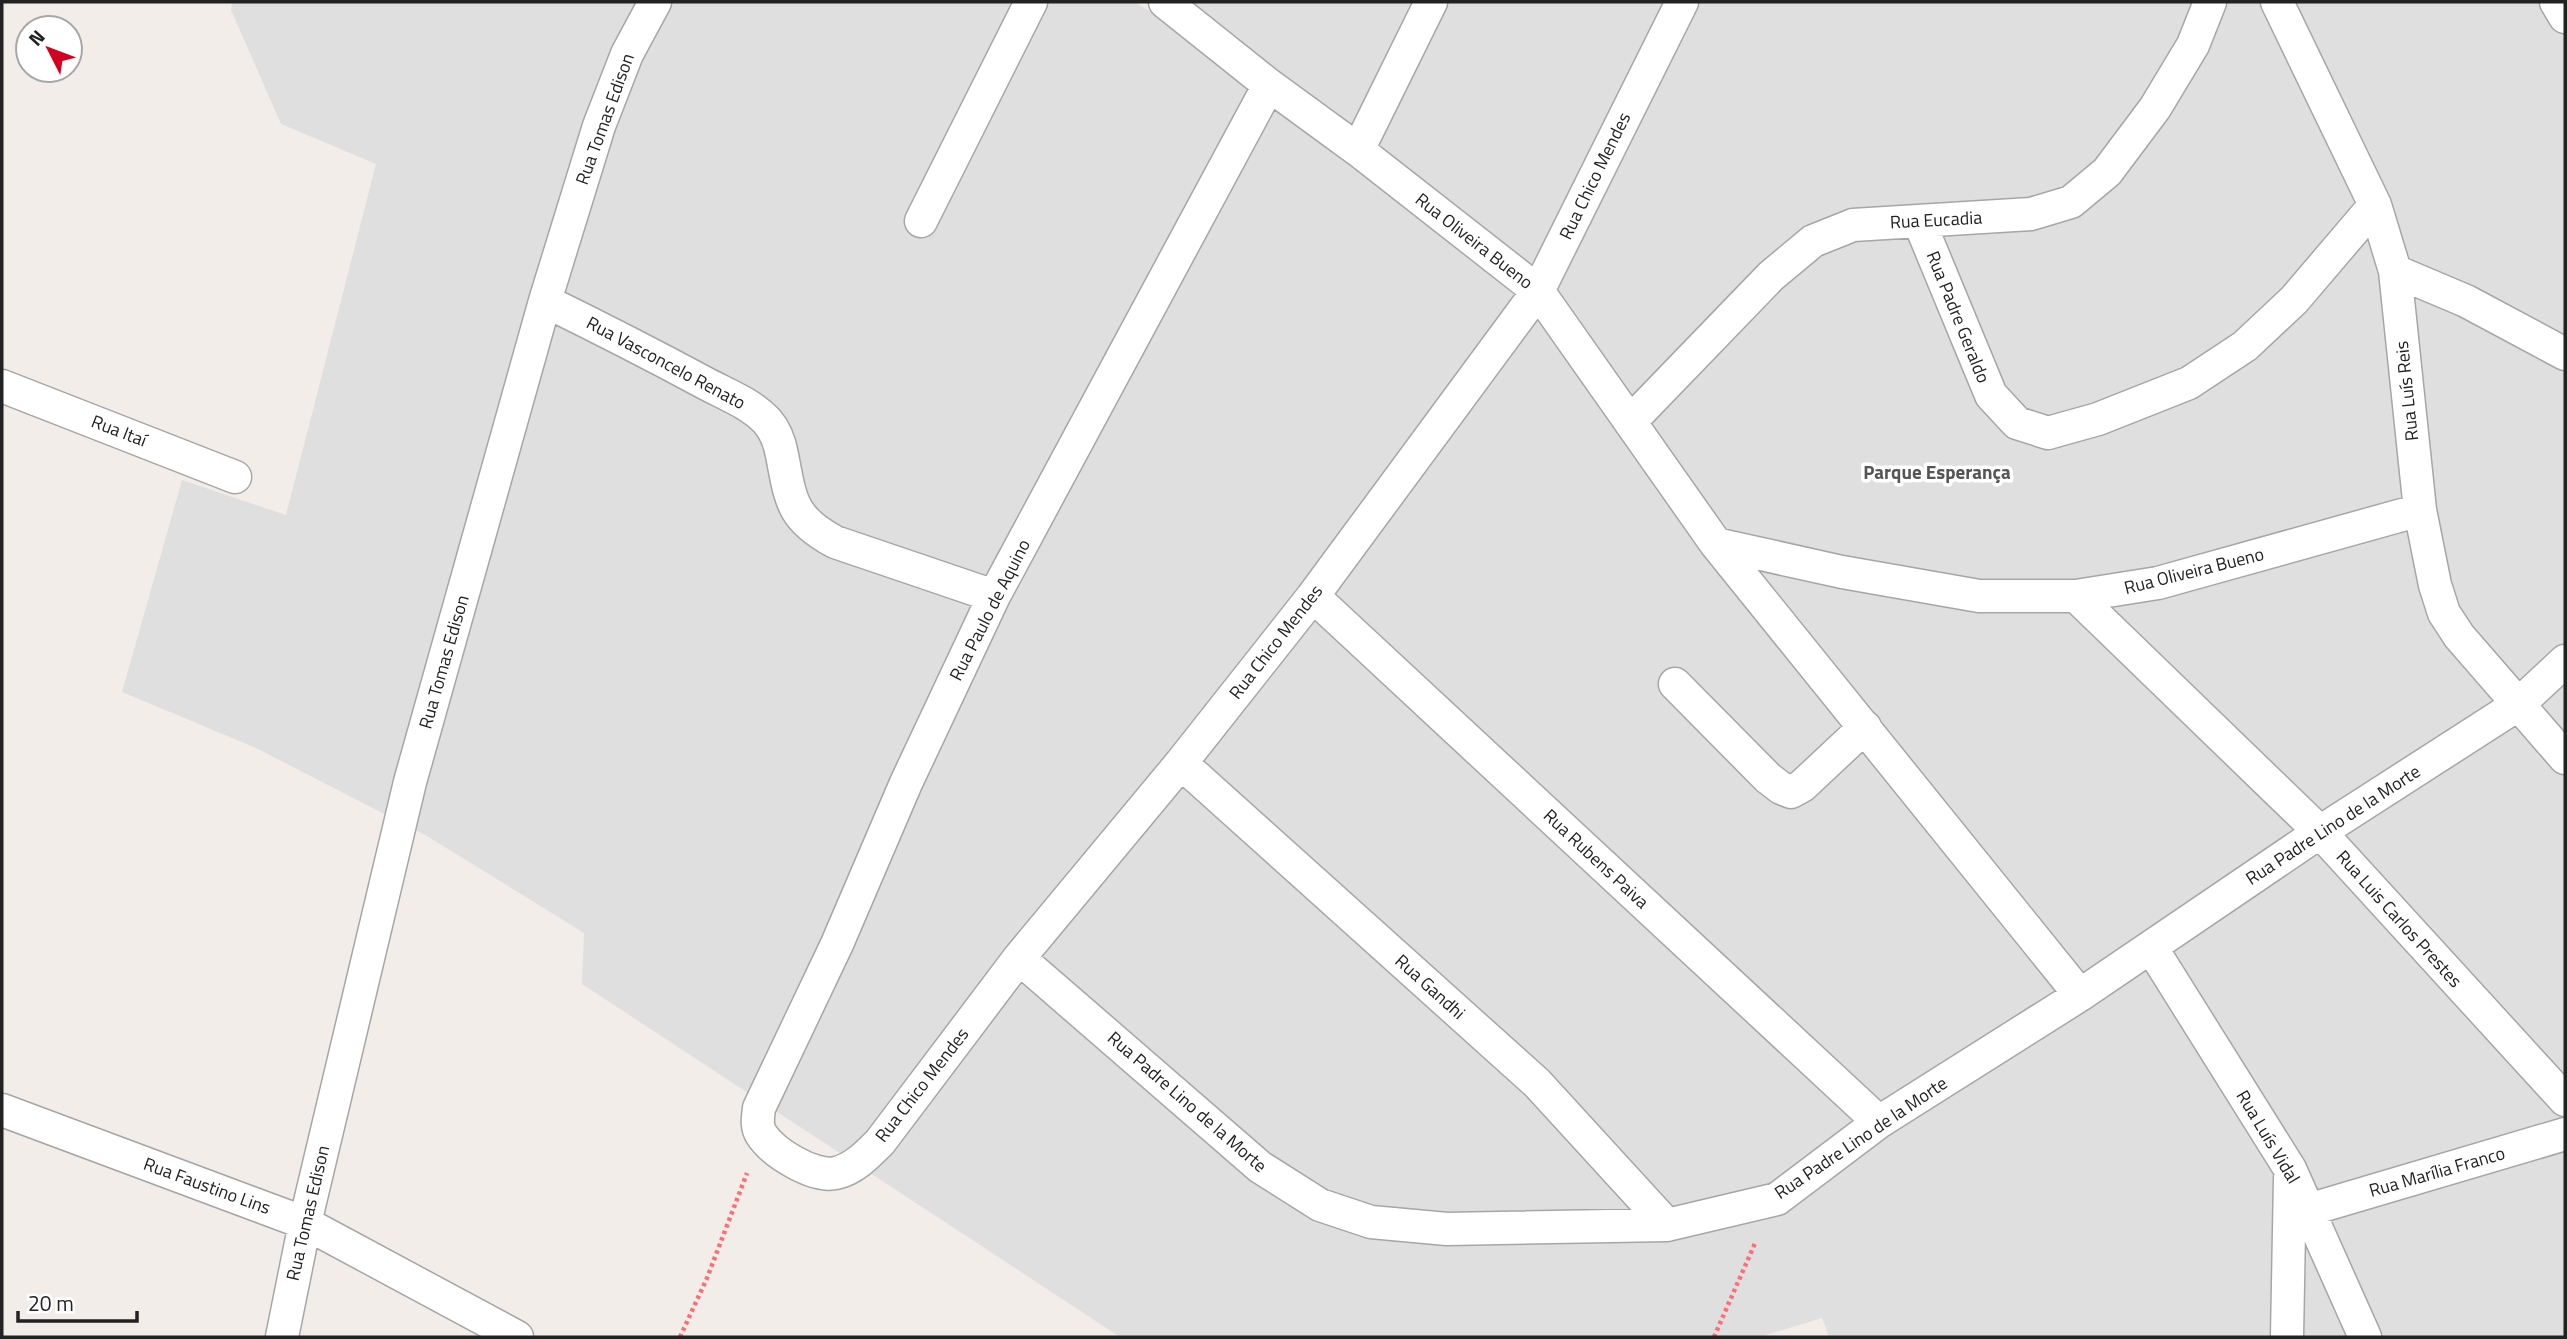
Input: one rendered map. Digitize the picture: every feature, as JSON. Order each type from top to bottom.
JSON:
[{"type":"street","name":"Rua Tomas Edison","points":[[282,1337],[304,1223],[410,782],[545,301],[599,126],[627,54],[654,2]]},
{"type":"street","points":[[920,221],[1031,2]]},
{"type":"street","points":[[1358,150],[1431,2]]},
{"type":"street","name":"Rua Chico Mendes","points":[[768,1141],[811,1172],[836,1173],[860,1161],[880,1142],[1019,958],[1181,763],[1313,596],[1538,291],[1682,2]]},
{"type":"street","name":"Rua Eucadia","points":[[1630,422],[1771,276],[1813,241],[1853,225],[2031,214],[2071,202],[2107,172],[2155,108],[2193,45],[2210,2]]},
{"type":"street","name":"Rua Luís Reis","points":[[2277,2],[2375,205],[2395,271],[2420,510],[2435,585],[2444,613],[2459,636],[2565,758]]},
{"type":"street","points":[[2556,2],[2565,17]]},
{"type":"street","name":"Rua Oliveira Bueno","points":[[1170,3],[1269,85],[1358,150],[1538,291],[1716,544],[2080,995]]},
{"type":"street","name":"Rua Paulo de Aquino","points":[[768,1141],[757,1125],[759,1108],[837,944],[906,783],[994,596],[1269,85]]},
{"type":"street","name":"Rua Padre Geraldo","points":[[1919,221],[1991,395],[2017,423],[2048,433],[2098,419],[2189,383],[2245,346],[2294,300],[2375,205]]},
{"type":"street","points":[[2395,271],[2466,301],[2565,354]]},
{"type":"street","name":"Rua Vasconcelo Renato","points":[[545,301],[754,409],[770,424],[780,445],[791,499],[800,517],[814,531],[835,542],[994,596]]},
{"type":"street","name":"Rua Itaí","points":[[2,386],[235,477]]},
{"type":"street","name":"Rua Oliveira Bueno","points":[[1716,544],[1842,572],[1979,596],[2077,596],[2158,583],[2420,510]]},
{"type":"street","name":"Rua Rubens Paiva","points":[[1313,596],[1879,1122]]},
{"type":"street","name":"Rua Luis Carlos Prestes","points":[[2077,596],[2320,832],[2565,1100]]},
{"type":"street","name":"Rua Padre Lino de la Morte","points":[[1019,958],[1260,1167],[1320,1205],[1371,1222],[1447,1229],[1667,1225],[1777,1199],[1879,1122],[2080,995],[2320,832],[2519,704],[2565,661]]},
{"type":"street","points":[[1675,684],[1768,778],[1791,792],[1802,786],[1864,727]]},
{"type":"street","name":"Rua Gandhi","points":[[1181,763],[1537,1083],[1667,1225]]},
{"type":"street","name":"Rua Luís Vidal","points":[[2151,947],[2290,1169],[2365,1337]]},
{"type":"street","name":"Rua Faustino Lins","points":[[2,1110],[304,1223],[517,1337]]},
{"type":"street","name":"Rua Marília Franco","points":[[2308,1210],[2565,1134]]},
{"type":"street","points":[[2287,1337],[2290,1169]]},
{"type":"path","points":[[680,1337],[768,1141]]},
{"type":"path","points":[[1714,1337],[1777,1199]]},
{"type":"shaded area","points":[[232,2],[1135,2],[1170,24],[1182,2],[2565,2],[2565,1337],[1829,1337],[1822,1318],[1760,1337],[1120,1337],[582,984],[584,933],[427,836],[256,748],[122,692],[182,480],[286,515],[376,164],[281,124],[231,10]]},
{"type":"district","name":"Parque Esperança","points":[[1937,472]]}]
